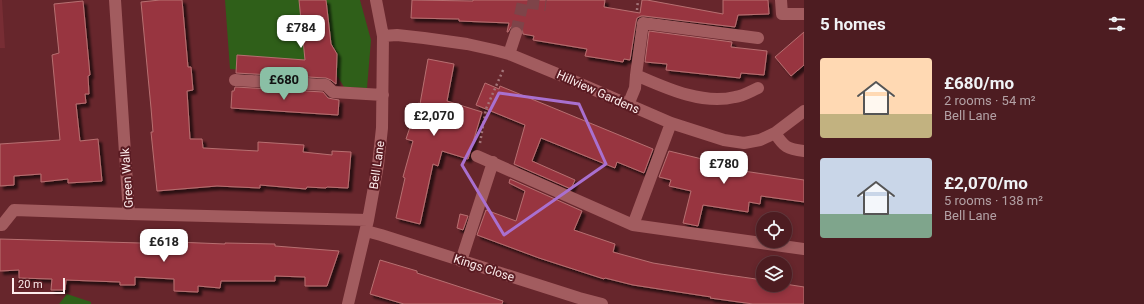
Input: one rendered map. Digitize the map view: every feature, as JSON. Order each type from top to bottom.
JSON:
[{"type":"street","name":"Green Walk","points":[[115,0],[129,214],[367,226]]},
{"type":"street","name":"Bell Lane","points":[[348,304],[367,226],[378,165],[382,128],[383,36],[376,0]]},
{"type":"street","points":[[781,0],[782,14],[804,14]]},
{"type":"street","points":[[628,105],[635,88],[643,23],[758,38]]},
{"type":"street","points":[[509,54],[516,33]]},
{"type":"street","name":"Hillview Gardens","points":[[383,36],[398,35],[467,44],[509,54],[671,123],[724,140],[744,143],[760,140],[775,133],[804,111]]},
{"type":"street","points":[[636,75],[671,90],[700,98],[735,98],[758,88]]},
{"type":"street","points":[[235,80],[326,85],[333,92],[383,95]]},
{"type":"street","points":[[633,225],[671,123]]},
{"type":"street","points":[[775,133],[783,144],[793,150],[804,151]]},
{"type":"street","points":[[477,156],[633,225],[804,249]]},
{"type":"street","points":[[461,261],[493,162]]},
{"type":"street","points":[[0,225],[2,225],[14,210],[129,214]]},
{"type":"street","name":"Kings Close","points":[[367,226],[381,235],[602,304]]},
{"type":"path","points":[[477,156],[486,109],[509,54]]},
{"type":"highlighted area","points":[[499,93],[579,104],[606,164],[504,235],[462,165]]},
{"type":"shaded area","points":[[0,0],[2,0],[5,48],[0,48]]},
{"type":"green space","points":[[225,0],[360,0],[371,40],[367,88],[344,87],[336,74],[304,74],[230,69]]},
{"type":"green space","points":[[67,294],[91,302],[91,304],[59,304]]},
{"type":"building","points":[[182,0],[188,67],[191,67],[193,90],[187,91],[190,139],[202,139],[203,148],[258,151],[258,142],[304,145],[303,152],[332,155],[332,151],[351,152],[348,188],[307,187],[306,189],[260,185],[260,188],[217,186],[157,191],[141,2]]},
{"type":"building","points":[[299,0],[326,0],[331,44],[337,54],[336,84],[326,78],[236,73],[237,55],[305,60]]},
{"type":"building","points":[[412,0],[605,0],[604,7],[640,13],[642,0],[647,0],[723,14],[723,0],[768,0],[769,14],[738,15],[735,27],[641,16],[637,18],[636,22],[630,60],[624,59],[623,62],[585,56],[587,49],[533,40],[534,36],[523,34],[522,28],[518,26],[511,27],[507,32],[509,23],[459,21],[459,19],[411,18]]},
{"type":"building","points":[[83,1],[90,75],[88,76],[89,94],[85,94],[86,103],[76,104],[80,141],[98,139],[102,181],[68,183],[68,179],[41,182],[41,174],[14,176],[14,185],[0,186],[0,144],[60,140],[52,55],[59,53],[54,4]]},
{"type":"building","points":[[649,31],[732,42],[731,47],[767,51],[764,75],[741,73],[740,78],[666,70],[667,64],[645,62]]},
{"type":"building","points":[[804,32],[804,65],[791,76],[775,57]]},
{"type":"building","points":[[428,59],[454,64],[447,101],[482,112],[468,159],[442,151],[438,166],[433,164],[420,224],[396,218],[405,178],[403,177],[413,141],[406,139],[418,103],[420,104]]},
{"type":"building","points":[[485,83],[499,89],[500,86],[653,149],[644,173],[617,162],[615,168],[541,138],[532,161],[575,180],[571,189],[514,164],[525,125],[476,105]]},
{"type":"building","points":[[235,87],[323,92],[328,98],[339,100],[338,115],[231,108],[232,91],[234,91]]},
{"type":"building","points":[[669,151],[731,166],[730,169],[804,180],[804,202],[761,196],[760,204],[749,202],[748,212],[703,205],[698,226],[683,223],[691,191],[669,186],[671,180],[659,177]]},
{"type":"building","points":[[510,179],[582,211],[574,230],[615,244],[613,252],[653,263],[756,279],[756,292],[792,292],[792,285],[804,287],[804,304],[753,304],[604,279],[539,258],[477,235],[486,210],[516,221],[525,191],[509,183]]},
{"type":"building","points":[[460,214],[468,216],[463,230],[457,228]]},
{"type":"building","points":[[0,239],[176,244],[176,242],[275,244],[275,246],[339,251],[327,286],[305,286],[305,277],[275,276],[275,281],[221,281],[220,288],[198,286],[198,292],[174,291],[174,279],[135,277],[135,285],[120,285],[120,282],[66,280],[65,290],[51,290],[52,279],[19,278],[19,270],[0,271]]},
{"type":"building","points":[[380,260],[417,271],[417,273],[503,301],[502,304],[404,304],[370,294]]},
{"type":"tunnel","points":[[516,33],[523,2],[546,5]]}]
